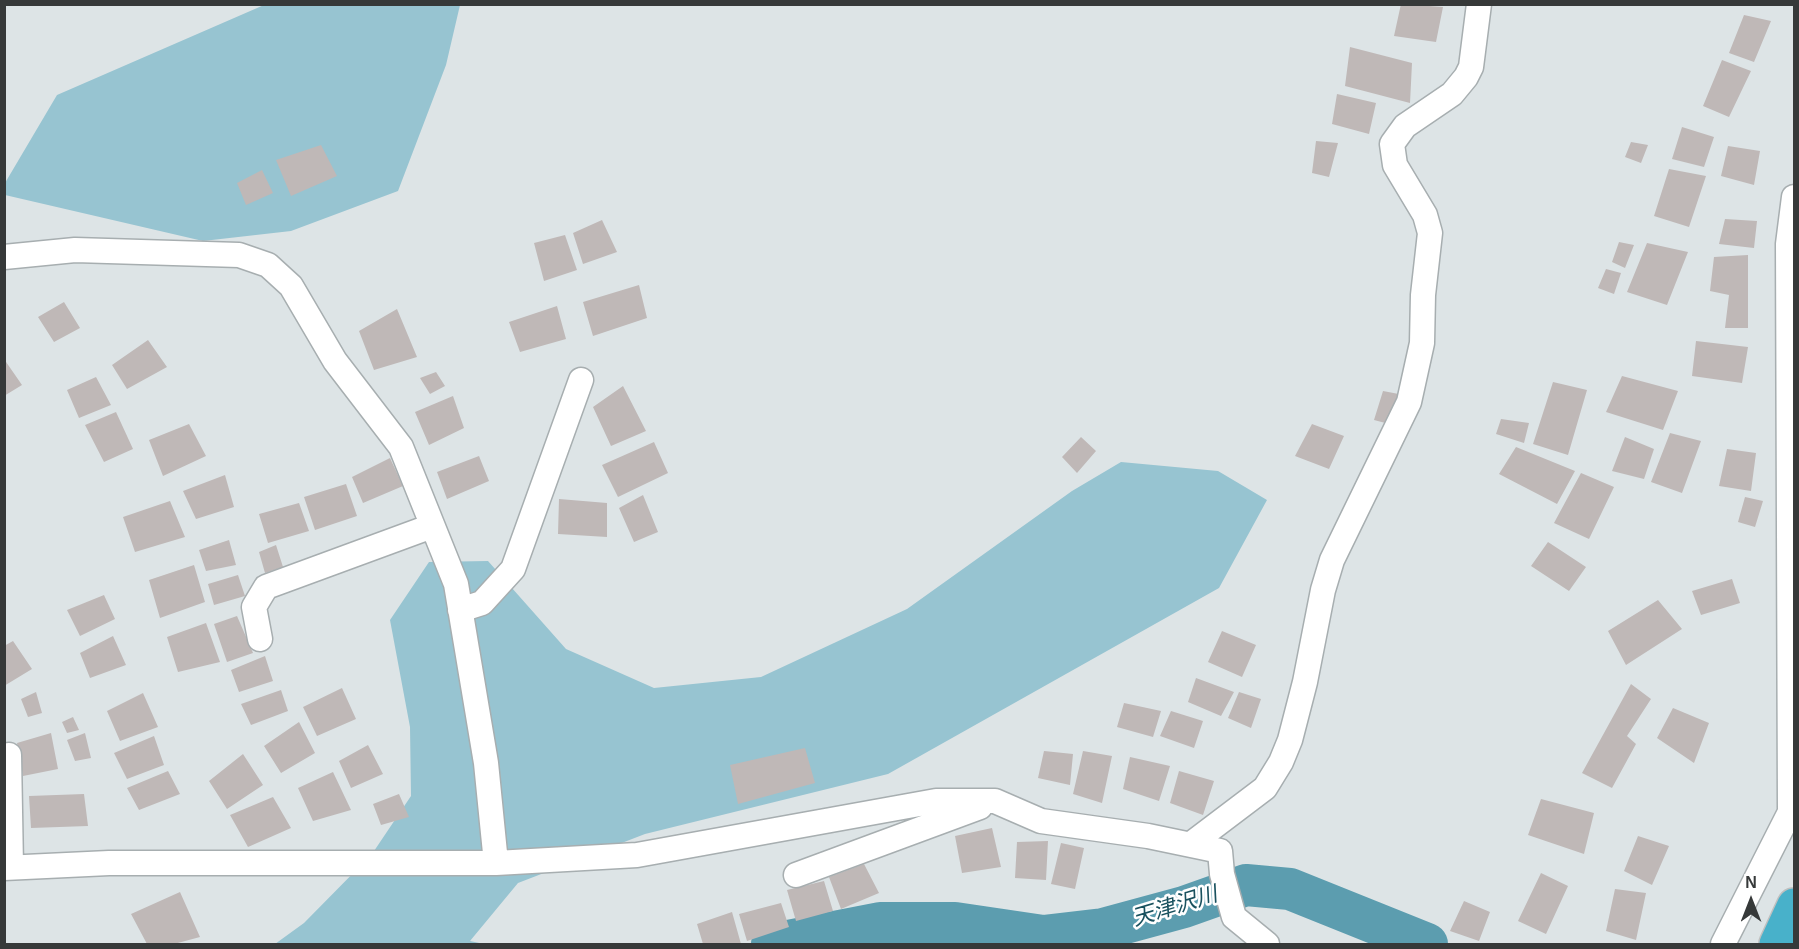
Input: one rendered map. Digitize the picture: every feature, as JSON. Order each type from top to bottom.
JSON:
[{"type":"highway","points":[[1776,944],[1794,904]]},
{"type":"street","points":[[1191,844],[1265,788],[1281,762],[1290,740],[1305,682],[1323,590],[1332,560],[1409,402],[1422,343],[1430,233],[1425,215],[1395,165],[1392,144],[1405,126],[1452,94],[1466,77],[1471,67],[1479,4]]},
{"type":"street","points":[[1726,938],[1790,812],[1788,244],[1794,197]]},
{"type":"street","points":[[4,257],[75,250],[239,255],[268,265],[291,286],[335,361],[401,447],[456,584],[486,763],[496,863]]},
{"type":"street","points":[[460,610],[482,603],[513,570],[581,380]]},
{"type":"street","points":[[261,639],[254,608],[266,588],[432,526]]},
{"type":"street","points":[[9,755],[8,867],[109,863],[496,863],[637,855],[936,801],[995,801],[1041,821],[1191,844],[1220,851],[1222,874],[1230,907],[1242,926],[1267,945]]},
{"type":"street","points":[[796,874],[995,801]]},
{"type":"shaded area","points":[[264,5],[460,5],[446,65],[398,191],[291,231],[203,241],[5,195],[5,183],[57,95]]},
{"type":"shaded area","points":[[1121,462],[1218,471],[1267,500],[1219,588],[888,774],[645,834],[518,883],[470,941],[484,944],[275,944],[304,923],[372,854],[411,796],[410,727],[390,620],[429,562],[488,561],[566,649],[654,688],[761,677],[907,609],[1072,491]]},
{"type":"building","points":[[1401,4],[1443,7],[1436,42],[1394,36]]},
{"type":"building","points":[[1744,15],[1771,21],[1754,62],[1729,53]]},
{"type":"building","points":[[1350,47],[1412,63],[1410,103],[1345,86]]},
{"type":"building","points":[[1722,60],[1751,71],[1729,117],[1703,106]]},
{"type":"building","points":[[1337,94],[1376,103],[1369,134],[1332,124]]},
{"type":"building","points":[[1682,127],[1714,137],[1704,167],[1672,159]]},
{"type":"building","points":[[1316,141],[1338,143],[1329,177],[1312,173]]},
{"type":"building","points":[[1631,142],[1648,145],[1641,163],[1625,157]]},
{"type":"building","points":[[321,145],[337,176],[291,196],[276,160]]},
{"type":"building","points":[[1728,146],[1760,151],[1754,185],[1721,176]]},
{"type":"building","points":[[1669,169],[1706,176],[1689,227],[1654,216]]},
{"type":"building","points":[[262,170],[273,193],[246,205],[237,183]]},
{"type":"building","points":[[1725,219],[1757,221],[1754,248],[1719,244]]},
{"type":"building","points":[[602,220],[617,252],[583,264],[573,233]]},
{"type":"building","points":[[565,235],[577,270],[544,281],[534,243]]},
{"type":"building","points":[[1619,242],[1634,245],[1625,268],[1612,262]]},
{"type":"building","points":[[1647,243],[1688,252],[1667,305],[1627,292]]},
{"type":"building","points":[[1748,255],[1748,328],[1725,328],[1729,295],[1710,291],[1714,257]]},
{"type":"building","points":[[1606,269],[1621,273],[1614,294],[1598,288]]},
{"type":"building","points":[[639,285],[647,318],[593,336],[583,302]]},
{"type":"building","points":[[64,302],[80,328],[54,342],[38,317]]},
{"type":"building","points":[[557,306],[566,339],[520,352],[509,322]]},
{"type":"building","points":[[397,309],[417,357],[374,370],[359,331]]},
{"type":"building","points":[[148,340],[167,367],[127,389],[112,365]]},
{"type":"building","points":[[1696,341],[1748,347],[1742,383],[1692,376]]},
{"type":"building","points":[[4,359],[22,385],[4,396]]},
{"type":"building","points":[[436,372],[445,386],[430,394],[420,378]]},
{"type":"building","points":[[1622,376],[1678,391],[1663,430],[1606,412]]},
{"type":"building","points":[[96,377],[111,405],[79,418],[67,390]]},
{"type":"building","points":[[1553,382],[1587,390],[1568,455],[1533,444]]},
{"type":"building","points":[[623,386],[646,431],[611,446],[593,407]]},
{"type":"building","points":[[1383,391],[1404,395],[1393,425],[1374,420]]},
{"type":"building","points":[[453,396],[464,428],[429,445],[415,412]]},
{"type":"building","points":[[116,412],[133,449],[104,462],[85,425]]},
{"type":"building","points":[[1501,419],[1529,423],[1524,443],[1496,434]]},
{"type":"building","points":[[189,424],[206,456],[163,476],[149,440]]},
{"type":"building","points":[[1312,424],[1344,436],[1329,469],[1295,456]]},
{"type":"building","points":[[1670,433],[1701,441],[1682,493],[1651,482]]},
{"type":"building","points":[[1081,437],[1096,451],[1077,473],[1062,457]]},
{"type":"building","points":[[1625,437],[1654,449],[1644,479],[1612,471]]},
{"type":"building","points":[[654,442],[668,473],[618,497],[602,465]]},
{"type":"building","points":[[1516,447],[1575,471],[1557,504],[1499,474]]},
{"type":"building","points":[[1727,449],[1756,453],[1751,491],[1719,486]]},
{"type":"building","points":[[479,456],[489,481],[447,499],[437,472]]},
{"type":"building","points":[[390,458],[403,486],[363,503],[352,477]]},
{"type":"building","points":[[1581,473],[1614,487],[1589,539],[1554,523]]},
{"type":"building","points":[[225,475],[234,507],[196,519],[183,491]]},
{"type":"building","points":[[346,484],[357,516],[315,530],[304,497]]},
{"type":"building","points":[[643,495],[658,532],[634,542],[619,508]]},
{"type":"building","points":[[1745,497],[1763,501],[1755,527],[1738,522]]},
{"type":"building","points":[[559,499],[607,503],[607,537],[558,534]]},
{"type":"building","points":[[170,501],[185,537],[135,552],[123,517]]},
{"type":"building","points":[[299,503],[309,531],[268,543],[259,514]]},
{"type":"building","points":[[229,540],[236,565],[206,571],[199,550]]},
{"type":"building","points":[[1548,542],[1586,567],[1569,591],[1531,566]]},
{"type":"building","points":[[276,545],[283,567],[265,573],[259,552]]},
{"type":"building","points":[[194,565],[205,602],[160,618],[149,580]]},
{"type":"building","points":[[238,575],[245,596],[214,605],[208,584]]},
{"type":"building","points":[[1732,579],[1740,603],[1701,615],[1692,591]]},
{"type":"building","points":[[104,595],[115,619],[80,636],[67,610]]},
{"type":"building","points":[[1658,600],[1682,629],[1626,665],[1608,631]]},
{"type":"building","points":[[237,616],[253,653],[227,662],[214,624]]},
{"type":"building","points":[[206,623],[220,662],[178,672],[167,637]]},
{"type":"building","points":[[1222,631],[1256,645],[1242,677],[1208,662]]},
{"type":"building","points":[[113,636],[126,665],[90,678],[80,653]]},
{"type":"building","points":[[13,641],[32,669],[4,686],[4,646]]},
{"type":"building","points":[[265,656],[273,681],[239,692],[231,670]]},
{"type":"building","points":[[1196,678],[1234,692],[1221,716],[1188,702]]},
{"type":"building","points":[[1631,684],[1651,699],[1627,736],[1636,744],[1612,788],[1582,773]]},
{"type":"building","points":[[342,688],[356,719],[317,736],[303,707]]},
{"type":"building","points":[[281,690],[288,711],[251,725],[241,704]]},
{"type":"building","points":[[36,692],[42,713],[28,717],[21,699]]},
{"type":"building","points":[[1239,692],[1261,699],[1251,728],[1228,718]]},
{"type":"building","points":[[143,693],[158,727],[120,741],[107,711]]},
{"type":"building","points":[[1124,703],[1161,711],[1153,737],[1117,727]]},
{"type":"building","points":[[1673,708],[1709,723],[1694,763],[1657,738]]},
{"type":"building","points":[[1171,711],[1203,721],[1194,748],[1160,736]]},
{"type":"building","points":[[73,717],[79,730],[67,733],[62,722]]},
{"type":"building","points":[[299,722],[315,753],[281,773],[264,746]]},
{"type":"building","points":[[51,733],[58,769],[23,776],[17,743]]},
{"type":"building","points":[[85,733],[91,758],[75,761],[67,740]]},
{"type":"building","points":[[154,736],[164,765],[127,779],[114,753]]},
{"type":"building","points":[[368,745],[383,774],[351,788],[339,761]]},
{"type":"building","points":[[805,748],[815,783],[738,804],[730,765]]},
{"type":"building","points":[[1044,751],[1073,754],[1070,785],[1038,778]]},
{"type":"building","points":[[1083,751],[1112,756],[1102,803],[1073,794]]},
{"type":"building","points":[[243,754],[263,785],[227,809],[209,781]]},
{"type":"building","points":[[1130,757],[1170,766],[1159,801],[1123,789]]},
{"type":"building","points":[[168,771],[180,794],[139,810],[127,788]]},
{"type":"building","points":[[1179,771],[1214,781],[1203,815],[1170,803]]},
{"type":"building","points":[[333,772],[351,810],[313,821],[298,788]]},
{"type":"building","points":[[84,794],[88,826],[31,828],[29,796]]},
{"type":"building","points":[[399,794],[409,817],[381,825],[373,804]]},
{"type":"building","points":[[273,797],[291,828],[248,847],[230,815]]},
{"type":"building","points":[[1541,799],[1594,813],[1584,854],[1528,835]]},
{"type":"building","points":[[992,828],[1001,867],[962,873],[955,836]]},
{"type":"building","points":[[1638,836],[1669,846],[1652,885],[1624,871]]},
{"type":"building","points":[[1048,841],[1046,880],[1015,878],[1017,842]]},
{"type":"building","points":[[1061,843],[1084,848],[1075,889],[1051,884]]},
{"type":"building","points":[[864,864],[879,893],[841,909],[829,877]]},
{"type":"building","points":[[1541,873],[1568,886],[1546,934],[1518,921]]},
{"type":"building","points":[[824,881],[833,911],[796,921],[787,890]]},
{"type":"building","points":[[1615,889],[1646,893],[1636,940],[1606,931]]},
{"type":"building","points":[[180,892],[200,937],[174,944],[147,944],[131,914]]},
{"type":"building","points":[[1464,901],[1490,912],[1479,941],[1450,931]]},
{"type":"building","points":[[781,903],[789,927],[747,941],[739,914]]},
{"type":"building","points":[[732,912],[741,944],[703,944],[697,924]]},
{"type":"waterway","name":"天津沢川","points":[[772,944],[880,923],[955,923],[1043,936],[1103,929],[1184,907],[1246,885],[1290,889],[1427,944]]}]
